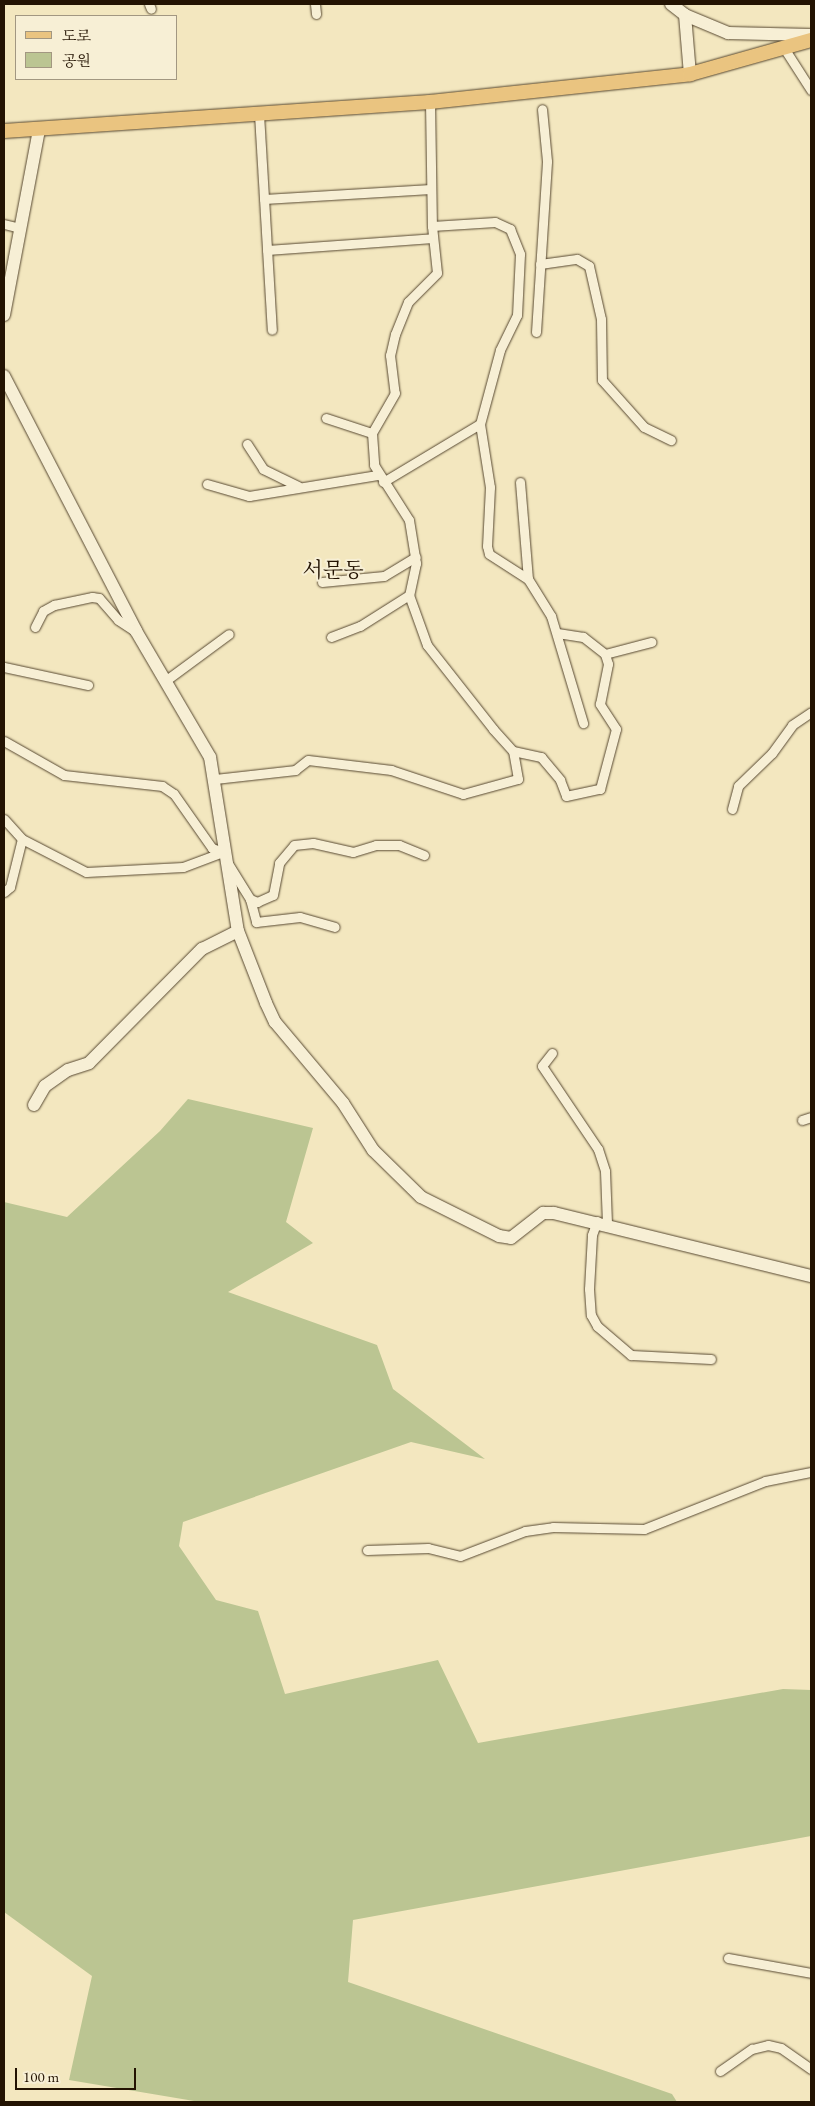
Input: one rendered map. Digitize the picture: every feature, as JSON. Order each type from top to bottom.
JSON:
[{"type":"main road","points":[[4,131],[430,102],[690,74],[811,40]]},
{"type":"street","points":[[315,4],[316,14]]},
{"type":"street","points":[[671,4],[685,15],[728,33],[811,35]]},
{"type":"street","points":[[685,15],[690,74]]},
{"type":"street","points":[[784,48],[811,90]]},
{"type":"street","points":[[215,779],[295,770],[308,760],[391,770],[464,794],[518,779],[513,751],[427,645],[409,595],[416,557],[404,507],[380,479],[372,433],[395,393],[390,355],[405,310],[437,273],[432,226],[430,102]]},
{"type":"street","points":[[536,332],[547,161],[542,110]]},
{"type":"street","points":[[259,114],[272,330]]},
{"type":"street","points":[[4,315],[39,129]]},
{"type":"street","points":[[264,199],[431,189]]},
{"type":"street","points":[[432,226],[495,222],[510,229],[520,254],[518,315],[500,350],[480,424],[490,487],[489,554],[528,579]]},
{"type":"street","points":[[4,224],[20,228]]},
{"type":"street","points":[[267,250],[433,238]]},
{"type":"street","points":[[540,264],[577,259],[589,266],[601,319],[602,380],[644,427],[671,440]]},
{"type":"street","points":[[5,384],[136,631],[203,743],[215,779],[223,856],[238,930],[275,1022],[343,1103],[373,1150],[422,1197],[511,1238],[542,1214],[602,1222],[811,1276]]},
{"type":"street","points":[[326,418],[372,433]]},
{"type":"street","points":[[207,484],[249,496],[298,486],[321,488],[380,479],[480,424]]},
{"type":"street","points":[[247,444],[263,468],[298,486]]},
{"type":"street","points":[[520,482],[528,579],[557,633],[583,723]]},
{"type":"street","points":[[322,582],[384,576],[416,557]]},
{"type":"street","points":[[331,637],[360,626],[409,595]]},
{"type":"street","points":[[35,627],[43,611],[54,605],[92,597],[99,598],[118,620],[136,631]]},
{"type":"street","points":[[513,751],[541,757],[560,780],[566,796],[600,789],[616,729],[600,704],[608,664],[605,654],[583,638],[557,633]]},
{"type":"street","points":[[165,681],[229,634]]},
{"type":"street","points":[[605,654],[650,642]]},
{"type":"street","points":[[4,667],[88,686]]},
{"type":"street","points":[[732,809],[738,786],[772,753],[792,724],[811,712]]},
{"type":"street","points":[[4,741],[19,746],[44,768],[64,775],[162,786],[174,794],[212,848],[223,856],[250,899],[256,922],[300,917],[335,927]]},
{"type":"street","points":[[4,819],[22,839],[86,872],[183,866],[223,856]]},
{"type":"street","points":[[4,892],[10,887],[22,839]]},
{"type":"street","points":[[250,899],[268,900],[273,895],[279,862],[294,845],[313,843],[353,852],[393,845],[424,855]]},
{"type":"street","points":[[34,1105],[45,1086],[68,1070],[89,1063],[202,949],[238,930]]},
{"type":"street","points":[[552,1053],[542,1066],[598,1148],[605,1171],[602,1222],[589,1262],[591,1315],[597,1326],[631,1355],[711,1359]]},
{"type":"street","points":[[367,1550],[428,1548],[460,1556],[525,1531],[553,1527],[644,1529],[765,1481],[811,1472]]},
{"type":"street","points":[[728,1958],[811,1973]]},
{"type":"street","points":[[720,2071],[752,2049],[768,2045],[781,2048],[811,2069]]},
{"type":"green space","points":[[188,1099],[313,1128],[286,1222],[313,1243],[228,1292],[377,1345],[393,1389],[485,1459],[411,1442],[183,1522],[179,1546],[216,1600],[258,1611],[285,1694],[438,1660],[478,1743],[783,1689],[811,1690],[811,1836],[353,1920],[348,1982],[672,2094],[677,2102],[200,2102],[69,2080],[92,1976],[4,1912],[4,1202],[67,1217],[160,1131]]},
{"type":"district","name":"서문동","points":[[333,570]]}]
